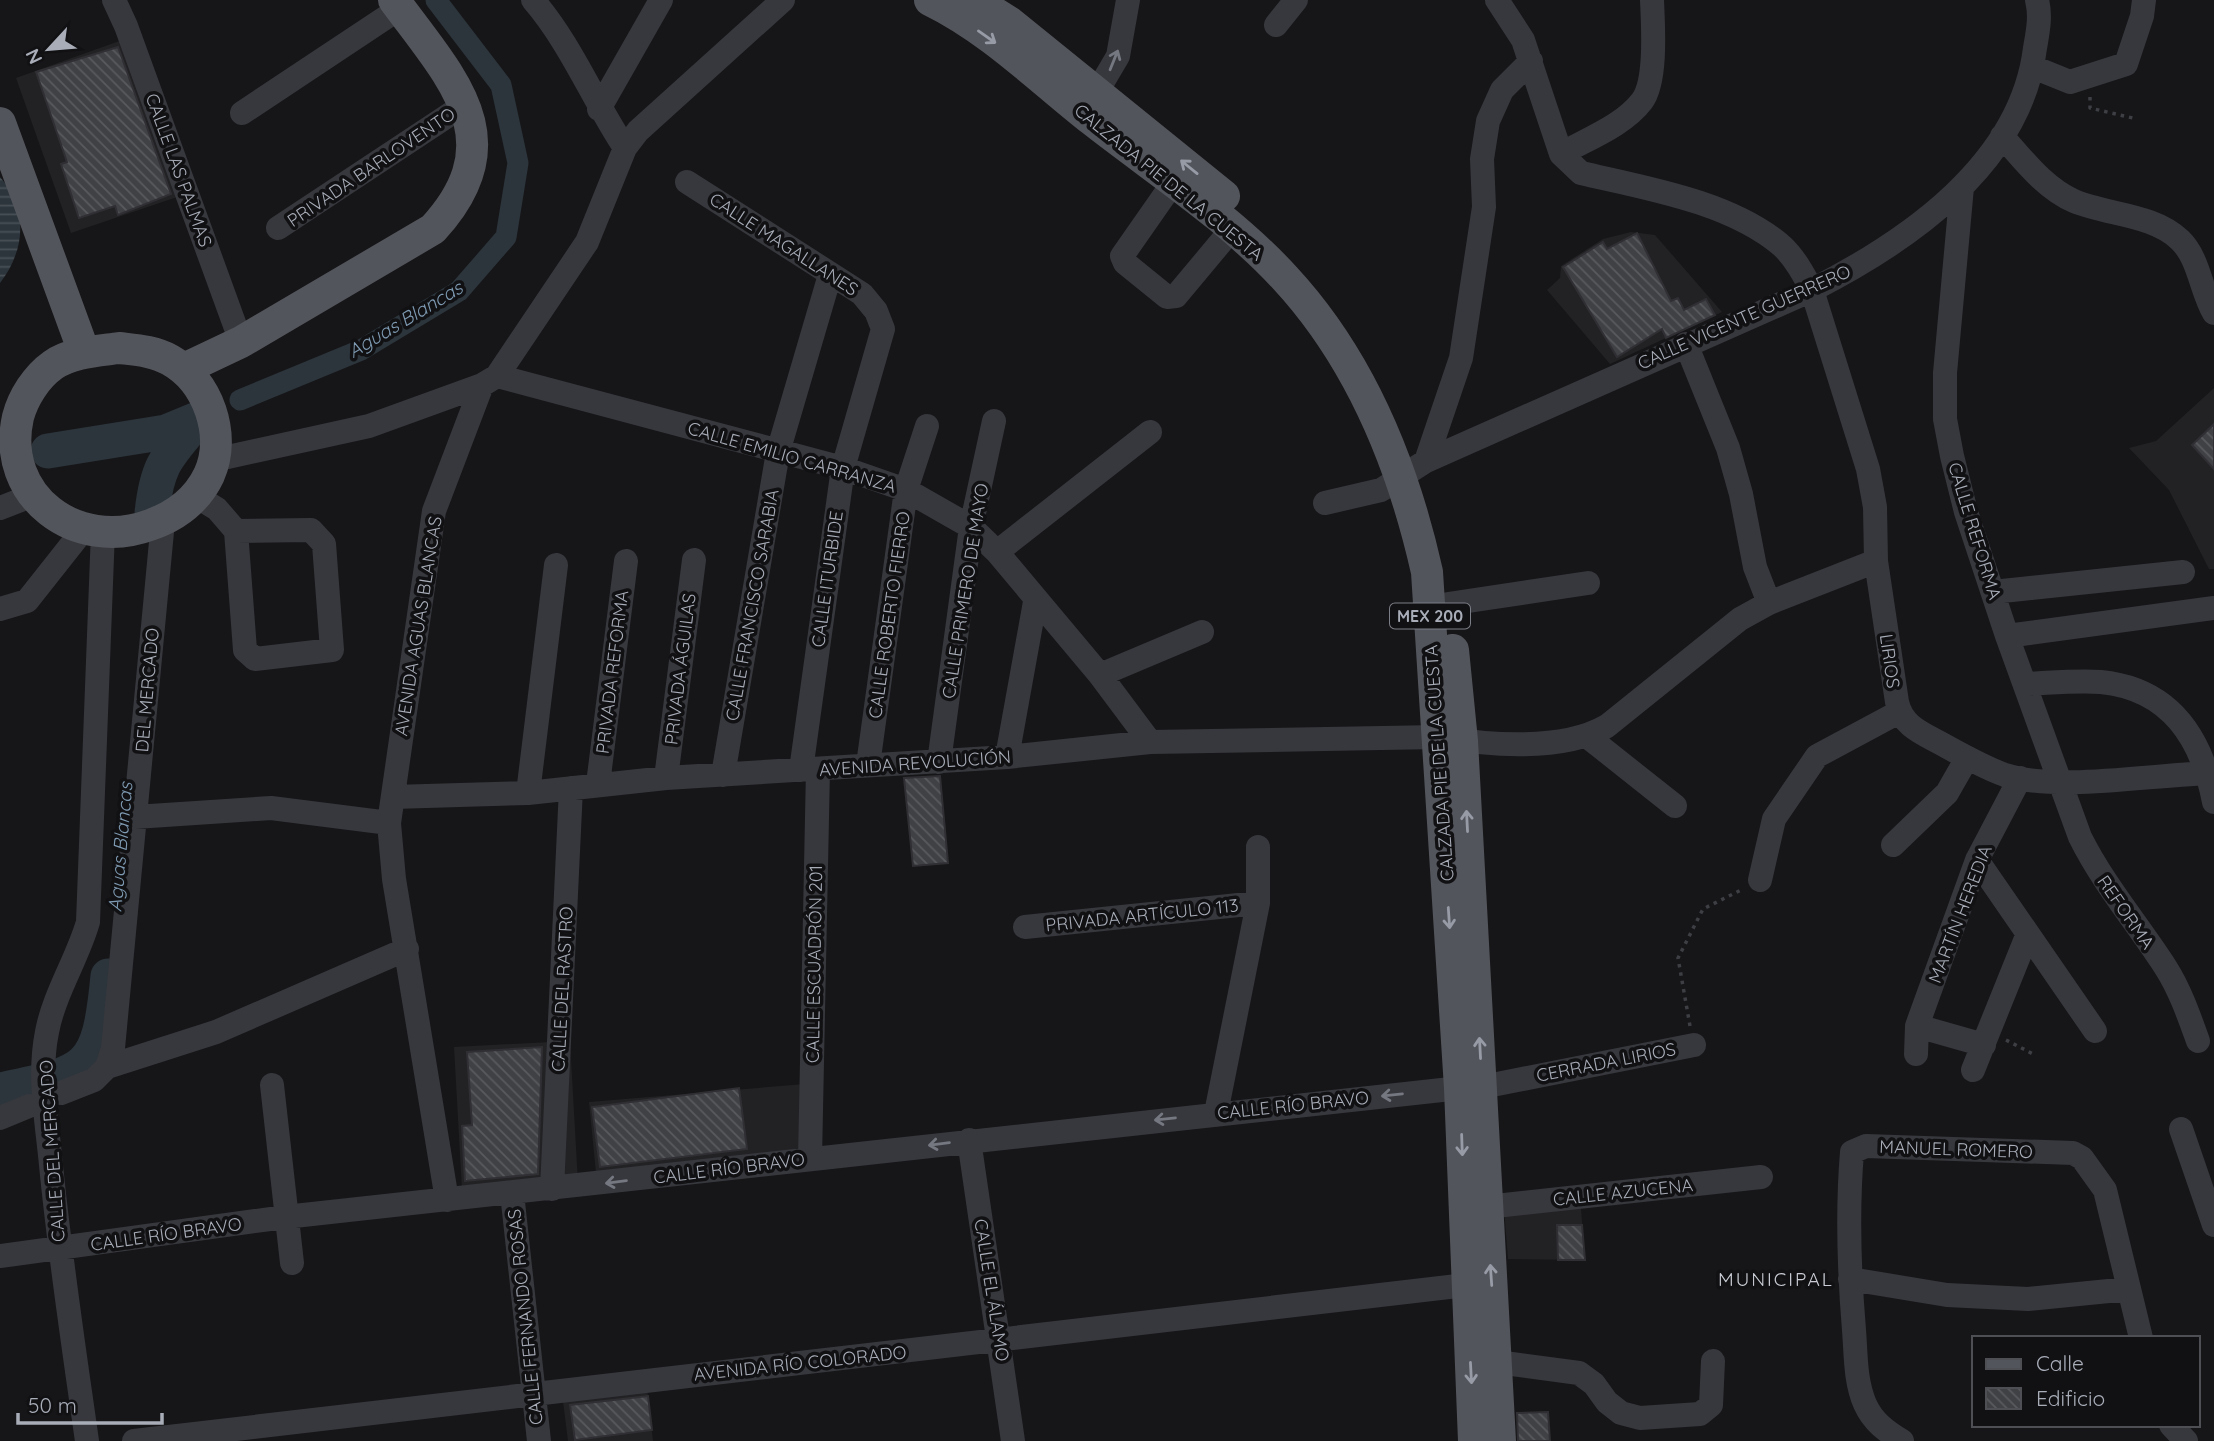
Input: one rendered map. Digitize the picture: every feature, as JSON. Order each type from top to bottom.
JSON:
[{"type":"main road","name":"CALZADA PIE DE LA CUESTA","points":[[930,0],[1091,104],[1212,200],[1232,229],[1285,278],[1344,354],[1365,393],[1415,468],[1414,515],[1427,572],[1450,739]]},
{"type":"main road","name":"CALZADA PIE DE LA CUESTA","points":[[974,0],[1009,23],[1173,183],[1258,224],[1335,307],[1381,382],[1432,510],[1448,604],[1450,739],[1471,1087],[1486,1207],[1500,1441]]},
{"type":"main road","points":[[184,369],[242,342],[433,229],[452,209],[469,178],[474,150],[472,124],[464,105],[397,4]]},
{"type":"main road","points":[[0,123],[84,352]]},
{"type":"main road","points":[[119,348],[147,351],[184,369],[197,383],[215,423],[214,460],[196,496],[163,521],[141,529],[92,529],[45,509],[32,496],[21,476],[7,431],[34,384],[53,365],[84,352],[119,348]]},
{"type":"main road","name":"CALZADA PIE DE LA CUESTA","points":[[1471,1087],[1466,1285],[1474,1441]]},
{"type":"street","name":"CALLE LAS PALMAS","points":[[114,0],[126,26],[242,342]]},
{"type":"street","points":[[533,0],[562,37],[599,108],[625,148]]},
{"type":"street","points":[[599,108],[661,0]]},
{"type":"street","name":"AVENIDA AGUAS BLANCAS","points":[[447,1200],[394,879],[389,823],[434,511],[489,380],[587,242],[625,148],[638,131],[783,0]]},
{"type":"street","points":[[1091,104],[1118,56],[1128,0]]},
{"type":"street","points":[[1276,25],[1296,0]]},
{"type":"street","points":[[1497,0],[1523,40],[1560,154],[1622,120],[1644,100],[1654,54],[1652,0]]},
{"type":"street","name":"CALLE VICENTE GUERRERO","points":[[1325,503],[1381,490],[1415,468],[1686,344],[1812,290],[1857,267],[1914,229],[1962,187],[2002,136],[2033,67],[2040,12],[2037,0]]},
{"type":"street","points":[[2033,67],[2070,82],[2126,65],[2142,16],[2144,0]]},
{"type":"street","points":[[242,113],[397,4]]},
{"type":"street","points":[[1415,468],[1461,358],[1484,207],[1482,159],[1488,121],[1502,90],[1531,61]]},
{"type":"street","name":"PRIVADA BARLOVENTO","points":[[278,228],[464,105]]},
{"type":"street","points":[[2002,136],[2043,181],[2073,200],[2151,223],[2181,240],[2190,253],[2214,313]]},
{"type":"street","name":"LIRIOS","points":[[1560,154],[1581,173],[1731,213],[1783,247],[1812,290],[1868,469],[1875,507],[1876,561],[1899,712],[1912,728],[1967,758],[2020,778],[2059,781],[2211,773]]},
{"type":"street","name":"CALLE MAGALLANES","points":[[687,182],[863,294],[876,311]]},
{"type":"street","points":[[1173,183],[1122,256],[1125,262],[1167,297],[1176,296],[1232,229]]},
{"type":"street","name":"CALLE REFORMA","points":[[1962,187],[1945,373],[1945,419],[1966,512],[2059,781]]},
{"type":"street","name":"CALLE FRANCISCO SARABIA","points":[[723,775],[778,452],[830,275]]},
{"type":"street","name":"CALLE ITURBIDE","points":[[809,769],[842,468],[883,329],[876,311]]},
{"type":"street","points":[[1686,344],[1728,448],[1741,494],[1755,567],[1769,603]]},
{"type":"street","points":[[214,460],[369,426],[489,380]]},
{"type":"street","name":"CALLE EMILIO CARRANZA","points":[[489,380],[842,468],[906,490],[971,527],[997,552],[1035,601],[1100,675],[1150,742]]},
{"type":"street","name":"CALLE PRIMERO DE MAYO","points":[[939,762],[971,527],[994,421]]},
{"type":"street","name":"CALLE ROBERTO FIERRO","points":[[868,765],[906,490],[927,426]]},
{"type":"street","points":[[997,552],[1150,432]]},
{"type":"street","points":[[0,508],[32,496]]},
{"type":"street","points":[[196,496],[217,509],[236,531],[245,650],[248,655],[255,659],[332,650],[324,544],[319,537],[311,530],[236,531]]},
{"type":"street","name":"DEL MERCADO","points":[[107,1067],[113,1048],[163,521]]},
{"type":"street","points":[[0,609],[27,601],[76,539],[92,529]]},
{"type":"street","name":"CALLE DEL MERCADO","points":[[87,1441],[60,1248],[43,1068],[47,1032],[56,1002],[79,953],[88,922],[92,529]]},
{"type":"street","name":"PRIVADA ÁGUILAS","points":[[666,778],[694,560]]},
{"type":"street","name":"PRIVADA REFORMA","points":[[598,784],[626,561]]},
{"type":"street","points":[[1675,806],[1588,737],[1607,726],[1731,626],[1769,603],[1876,561]]},
{"type":"street","points":[[528,793],[556,565]]},
{"type":"street","points":[[1993,592],[2183,572]]},
{"type":"street","points":[[1448,604],[1588,583]]},
{"type":"street","points":[[1007,757],[1035,601]]},
{"type":"street","points":[[2007,636],[2214,608]]},
{"type":"street","points":[[1100,675],[1202,632]]},
{"type":"street","points":[[2025,684],[2102,682],[2158,701],[2192,735],[2211,773],[2214,802]]},
{"type":"street","points":[[1760,880],[1774,819],[1817,756],[1899,712]]},
{"type":"street","name":"AVENIDA REVOLUCIÓN","points":[[393,797],[528,793],[666,778],[1007,757],[1150,742],[1450,739],[1559,743],[1588,737]]},
{"type":"street","points":[[1893,845],[1947,793],[1967,758]]},
{"type":"street","name":"CALLE ESCUADRÓN 201","points":[[809,769],[810,1159]]},
{"type":"street","name":"MARTÍN HEREDIA","points":[[1916,1054],[1917,1026],[1977,860],[2020,778]]},
{"type":"street","name":"REFORMA","points":[[2059,781],[2097,872],[2166,969],[2181,996],[2198,1041]]},
{"type":"street","name":"CALLE DEL RASTRO","points":[[552,1189],[571,788]]},
{"type":"street","points":[[135,817],[271,808],[389,823]]},
{"type":"street","points":[[1216,1113],[1258,903],[1258,847]]},
{"type":"street","points":[[1977,860],[2095,1031]]},
{"type":"street","name":"PRIVADA ARTÍCULO 113","points":[[1025,927],[1258,903]]},
{"type":"street","points":[[1973,1070],[2027,936]]},
{"type":"street","points":[[0,1118],[94,1080],[107,1067],[216,1032],[407,949]]},
{"type":"street","points":[[1917,1026],[1987,1039]]},
{"type":"street","name":"CERRADA LIRIOS","points":[[1471,1087],[1694,1045]]},
{"type":"street","points":[[272,1085],[292,1264]]},
{"type":"street","name":"CALLE RÍO BRAVO","points":[[0,1256],[285,1217],[1471,1087]]},
{"type":"street","points":[[2181,1129],[2214,1225]]},
{"type":"street","name":"CALLE EL ÁLAMO","points":[[969,1140],[1001,1340],[1013,1441]]},
{"type":"street","name":"MANUEL ROMERO","points":[[1902,1441],[1882,1429],[1866,1407],[1859,1385],[1850,1279],[1849,1189],[1852,1152],[1866,1146],[1882,1145],[2073,1153],[2082,1158],[2105,1190],[2141,1336]]},
{"type":"street","name":"CALLE AZUCENA","points":[[1486,1207],[1761,1177]]},
{"type":"street","name":"CALLE FERNANDO ROSAS","points":[[512,1193],[539,1441]]},
{"type":"street","points":[[1850,1279],[1947,1295],[2028,1299],[2129,1289]]},
{"type":"street","name":"AVENIDA RÍO COLORADO","points":[[134,1441],[1466,1285]]},
{"type":"street","points":[[1497,1362],[1579,1373],[1594,1384],[1606,1402],[1621,1413],[1640,1418],[1700,1414],[1711,1405],[1713,1361]]},
{"type":"street","points":[[2173,1427],[2186,1441]]},
{"type":"path","points":[[2089,78],[2090,108],[2137,119]]},
{"type":"path","name":"CERRADA LIRIOS","points":[[1694,1045],[1678,958],[1703,909],[1760,880]]},
{"type":"path","points":[[1987,1039],[2035,1055]]},
{"type":"shaded area","points":[[125,39],[180,196],[71,233],[16,78]]},
{"type":"shaded area","points":[[0,177],[16,203],[20,230],[15,257],[0,283]]},
{"type":"shaded area","points":[[1631,232],[1655,235],[1722,312],[1610,364],[1547,290],[1560,278],[1561,266],[1603,239]]},
{"type":"shaded area","points":[[2214,388],[2214,569],[2209,569],[2169,490],[2129,448],[2156,441]]},
{"type":"shaded area","points":[[570,1041],[578,1183],[462,1190],[454,1047]]},
{"type":"shaded area","points":[[805,1084],[806,1150],[596,1173],[589,1102]]},
{"type":"shaded area","points":[[1503,1196],[1580,1196],[1585,1260],[1508,1259]]},
{"type":"shaded area","points":[[647,1388],[653,1441],[568,1441],[562,1393]]},
{"type":"building","points":[[118,47],[171,194],[118,215],[115,206],[79,218],[61,164],[67,162],[36,72]]},
{"type":"building","points":[[1637,233],[1671,301],[1678,298],[1684,310],[1706,299],[1715,315],[1666,338],[1662,329],[1617,357],[1563,267],[1603,242],[1607,249]]},
{"type":"building","points":[[2214,424],[2214,469],[2192,445]]},
{"type":"building","points":[[940,776],[948,863],[913,866],[904,778]]},
{"type":"building","points":[[542,1047],[538,1174],[465,1181],[462,1126],[472,1125],[467,1052]]},
{"type":"building","points":[[739,1088],[747,1149],[600,1167],[592,1107]]},
{"type":"building","points":[[1557,1225],[1582,1225],[1585,1260],[1558,1260]]},
{"type":"building","points":[[648,1396],[652,1430],[575,1440],[570,1405]]},
{"type":"building","points":[[1548,1412],[1550,1441],[1518,1441],[1517,1413]]},
{"type":"waterway","name":"Aguas Blancas","points":[[240,400],[361,350],[459,291],[506,237],[518,163],[501,85],[436,0]]},
{"type":"waterway","name":"Aguas Blancas","points":[[48,451],[166,432],[200,418]]},
{"type":"waterway","name":"Aguas Blancas","points":[[152,513],[157,483],[165,462],[198,420]]},
{"type":"waterway","name":"Aguas Blancas","points":[[0,1090],[53,1078],[84,1062],[100,1031],[108,976]]},
{"type":"district","name":"MUNICIPAL","points":[[1776,1279]]}]
